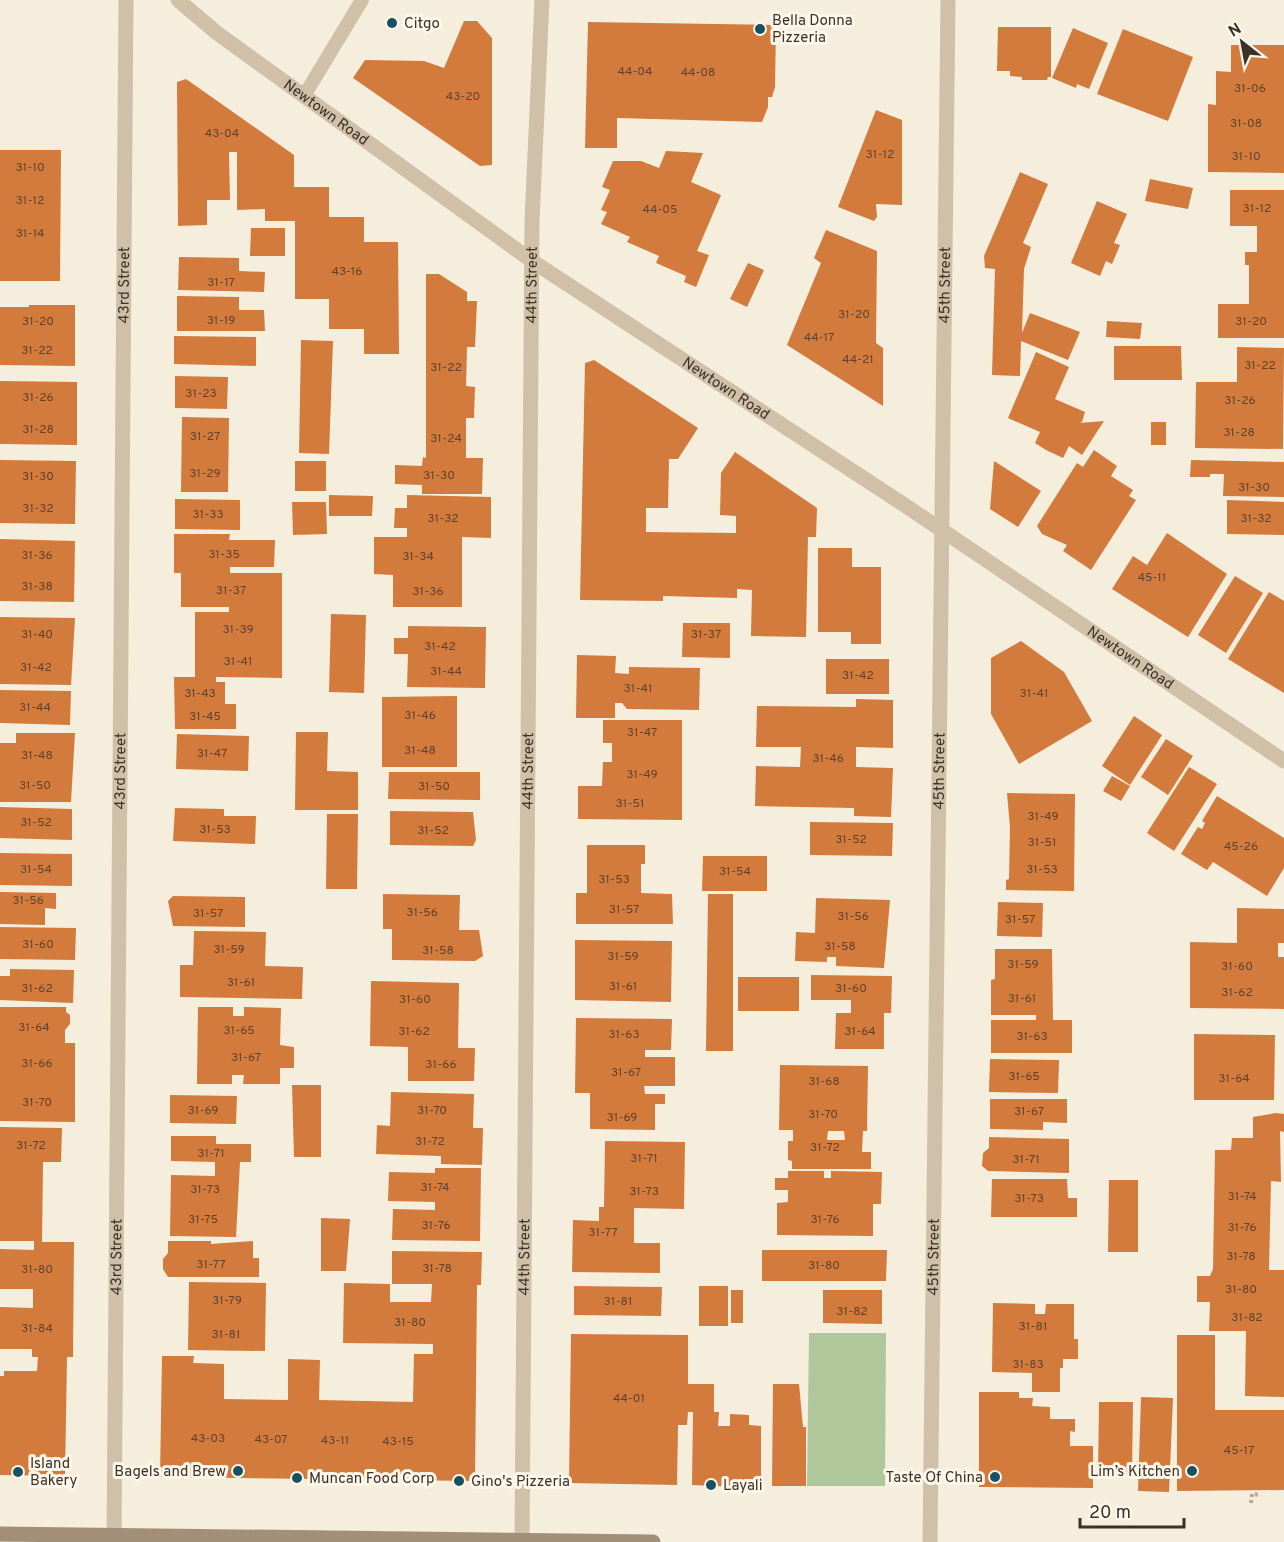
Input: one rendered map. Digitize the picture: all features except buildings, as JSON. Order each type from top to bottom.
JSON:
[{"type":"main road","points":[[0,1534],[114,1539],[653,1542]]},
{"type":"street","name":"43rd Street","points":[[114,1539],[126,0]]},
{"type":"street","name":"Newtown Road","points":[[178,0],[217,33],[532,261],[1284,761]]},
{"type":"street","name":"44th Street","points":[[522,1541],[532,261],[542,0]]},
{"type":"street","name":"45th Street","points":[[930,1542],[940,531],[948,0]]},
{"type":"lane","points":[[304,96],[362,0]]},
{"type":"path","points":[[1251,1503],[1252,1494],[1261,1495]]},
{"type":"green space","points":[[809,1333],[886,1333],[885,1486],[807,1486]]},
{"type":"place","name":"Citgo","points":[[392,23]]},
{"type":"place","name":"Bella Donna Pizzeria","points":[[760,29]]},
{"type":"place","name":"Bagels and Brew","points":[[238,1471]]},
{"type":"place","name":"Lim’s Kitchen","points":[[1192,1471]]},
{"type":"place","name":"Island Bakery","points":[[18,1472]]},
{"type":"place","name":"Taste Of China","points":[[995,1477]]},
{"type":"place","name":"Muncan Food Corp","points":[[297,1478]]},
{"type":"place","name":"Gino's Pizzeria","points":[[459,1481]]},
{"type":"place","name":"Layali","points":[[711,1485]]}]
